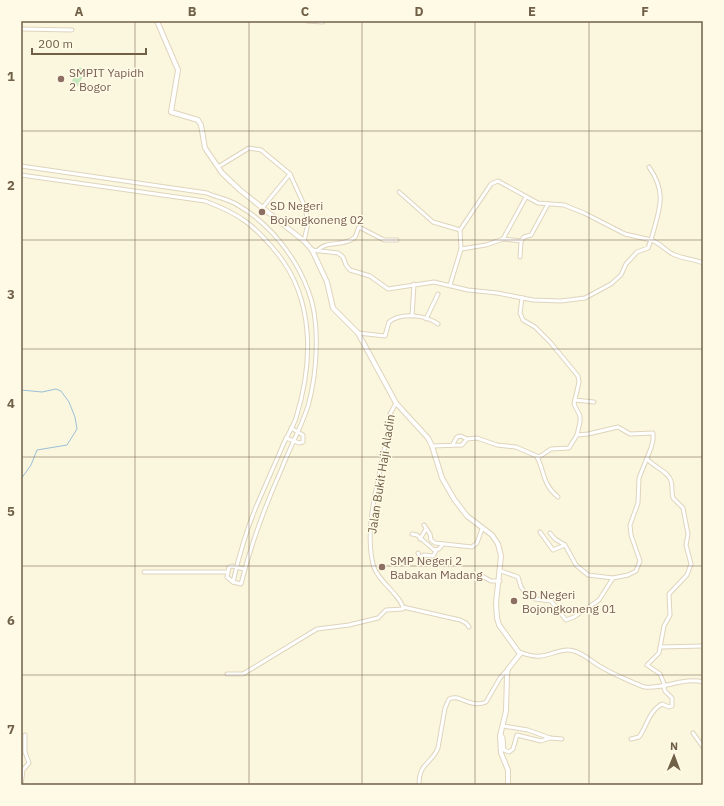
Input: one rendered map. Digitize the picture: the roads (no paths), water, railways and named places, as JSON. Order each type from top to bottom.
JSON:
[{"type":"street","points":[[157,21],[178,70],[171,112],[193,118],[200,123],[204,145],[217,167],[228,179],[304,241],[312,250],[327,282],[333,308],[358,333],[396,403],[425,433],[432,446],[442,478],[454,499],[467,516],[482,529],[492,535],[500,547],[501,571],[496,603],[497,618],[504,631],[520,652],[538,657],[572,651],[586,656],[603,668],[642,686],[664,685],[692,680],[703,682]]},
{"type":"street","points":[[307,21],[323,22]]},
{"type":"street","points":[[21,29],[72,30]]},
{"type":"street","points":[[217,167],[250,148],[255,148],[261,150],[290,174],[305,207],[308,223],[304,241]]},
{"type":"street","points":[[21,166],[207,194],[234,203],[252,214],[269,230],[296,265],[309,291],[315,320],[316,344],[312,386],[308,405],[298,431],[263,510],[240,584],[233,582],[227,577],[229,567],[236,566],[244,569]]},
{"type":"street","points":[[312,250],[338,252],[343,256],[346,265],[350,270],[370,276],[388,289],[434,282],[533,300],[561,301],[589,297],[618,278],[629,260],[637,252],[648,248],[661,194],[659,182],[649,167]]},
{"type":"street","points":[[37,169],[37,177]]},
{"type":"street","points":[[50,170],[50,179]]},
{"type":"street","points":[[263,207],[290,174]]},
{"type":"street","points":[[21,175],[205,202],[230,211],[247,221],[263,236],[289,268],[301,293],[307,321],[308,344],[304,385],[295,420],[256,508],[236,566],[233,582]]},
{"type":"street","points":[[450,285],[461,249],[460,230],[491,184],[498,181],[538,203],[562,204],[625,234],[659,243],[675,255],[694,259],[703,264]]},
{"type":"street","points":[[399,192],[433,222],[460,230]]},
{"type":"street","points":[[503,239],[526,196]]},
{"type":"street","points":[[520,257],[521,241],[524,236],[531,235],[548,204]]},
{"type":"street","points":[[317,251],[328,244],[352,240],[356,237],[359,227],[384,240],[397,240]]},
{"type":"street","points":[[461,249],[480,246],[503,239],[521,241]]},
{"type":"street","points":[[412,316],[414,284]]},
{"type":"street","points":[[426,318],[438,294]]},
{"type":"street","points":[[453,444],[459,436],[477,438],[498,445],[516,447],[537,456],[542,456],[550,449],[569,448],[577,435],[580,416],[574,404],[579,382],[578,376],[550,342],[535,327],[523,320],[520,313],[522,298]]},
{"type":"street","points":[[358,333],[385,336],[388,324],[392,319],[412,316],[426,318],[438,324]]},
{"type":"street","points":[[575,400],[594,402]]},
{"type":"street","name":"Jalan Bukit Haji Aladin","points":[[396,403],[390,414],[373,510],[371,538],[373,564],[376,572],[403,607]]},
{"type":"street","points":[[550,533],[555,539],[565,545],[576,565],[588,575],[613,578],[634,573],[640,565],[638,552],[630,528],[638,503],[639,478],[653,440],[653,433],[630,434],[618,427],[577,435]]},
{"type":"street","points":[[286,438],[299,444],[303,442],[304,438],[298,431],[291,428]]},
{"type":"street","points":[[432,446],[464,444],[467,438]]},
{"type":"street","points":[[537,456],[544,480],[558,497]]},
{"type":"street","points":[[631,739],[639,737],[652,713],[658,706],[662,704],[669,707],[672,706],[672,697],[665,691],[660,674],[647,665],[658,655],[664,626],[670,616],[669,594],[688,574],[691,560],[686,545],[688,534],[683,506],[673,498],[672,485],[669,475],[656,468],[647,459]]},
{"type":"street","points":[[420,539],[425,527],[433,542],[474,547],[482,529]]},
{"type":"street","points":[[540,532],[553,550],[565,545]]},
{"type":"street","points":[[412,534],[417,534],[420,539],[436,550]]},
{"type":"street","points":[[418,553],[420,556],[433,556],[436,550],[443,544]]},
{"type":"street","points":[[501,571],[518,577],[521,587],[529,597],[551,601],[566,620],[574,617],[599,600],[613,578]]},
{"type":"street","points":[[144,572],[227,572]]},
{"type":"street","points":[[482,576],[490,581],[500,581]]},
{"type":"street","points":[[227,674],[243,674],[317,629],[349,625],[378,618],[386,610],[401,610],[403,607],[460,620],[466,623],[469,627]]},
{"type":"street","points":[[660,647],[703,646]]},
{"type":"street","points":[[419,785],[422,767],[436,753],[438,748],[445,708],[449,698],[454,697],[473,704],[486,702],[500,678],[519,657],[520,652]]},
{"type":"street","points":[[508,669],[506,683],[506,711],[500,734],[500,749],[508,770],[508,785]]},
{"type":"street","points":[[502,726],[528,730],[550,738],[562,739]]},
{"type":"street","points":[[693,733],[703,747]]},
{"type":"street","points":[[500,734],[503,738],[504,750],[509,752],[512,750],[517,735],[541,741],[550,738]]},
{"type":"street","points":[[21,785],[23,770],[29,763],[25,752],[25,735]]},
{"type":"waterway","points":[[21,390],[42,392],[56,389],[61,391],[69,402],[75,417],[77,429],[67,445],[37,450],[31,465],[21,479]]},
{"type":"place","name":"SMPIT Yapidh 2 Bogor","points":[[61,79]]},
{"type":"place","name":"SD Negeri Bojongkoneng 02","points":[[262,212]]},
{"type":"place","name":"SMP Negeri 2 Babakan Madang","points":[[382,567]]},
{"type":"place","name":"SD Negeri Bojongkoneng 01","points":[[514,601]]}]
